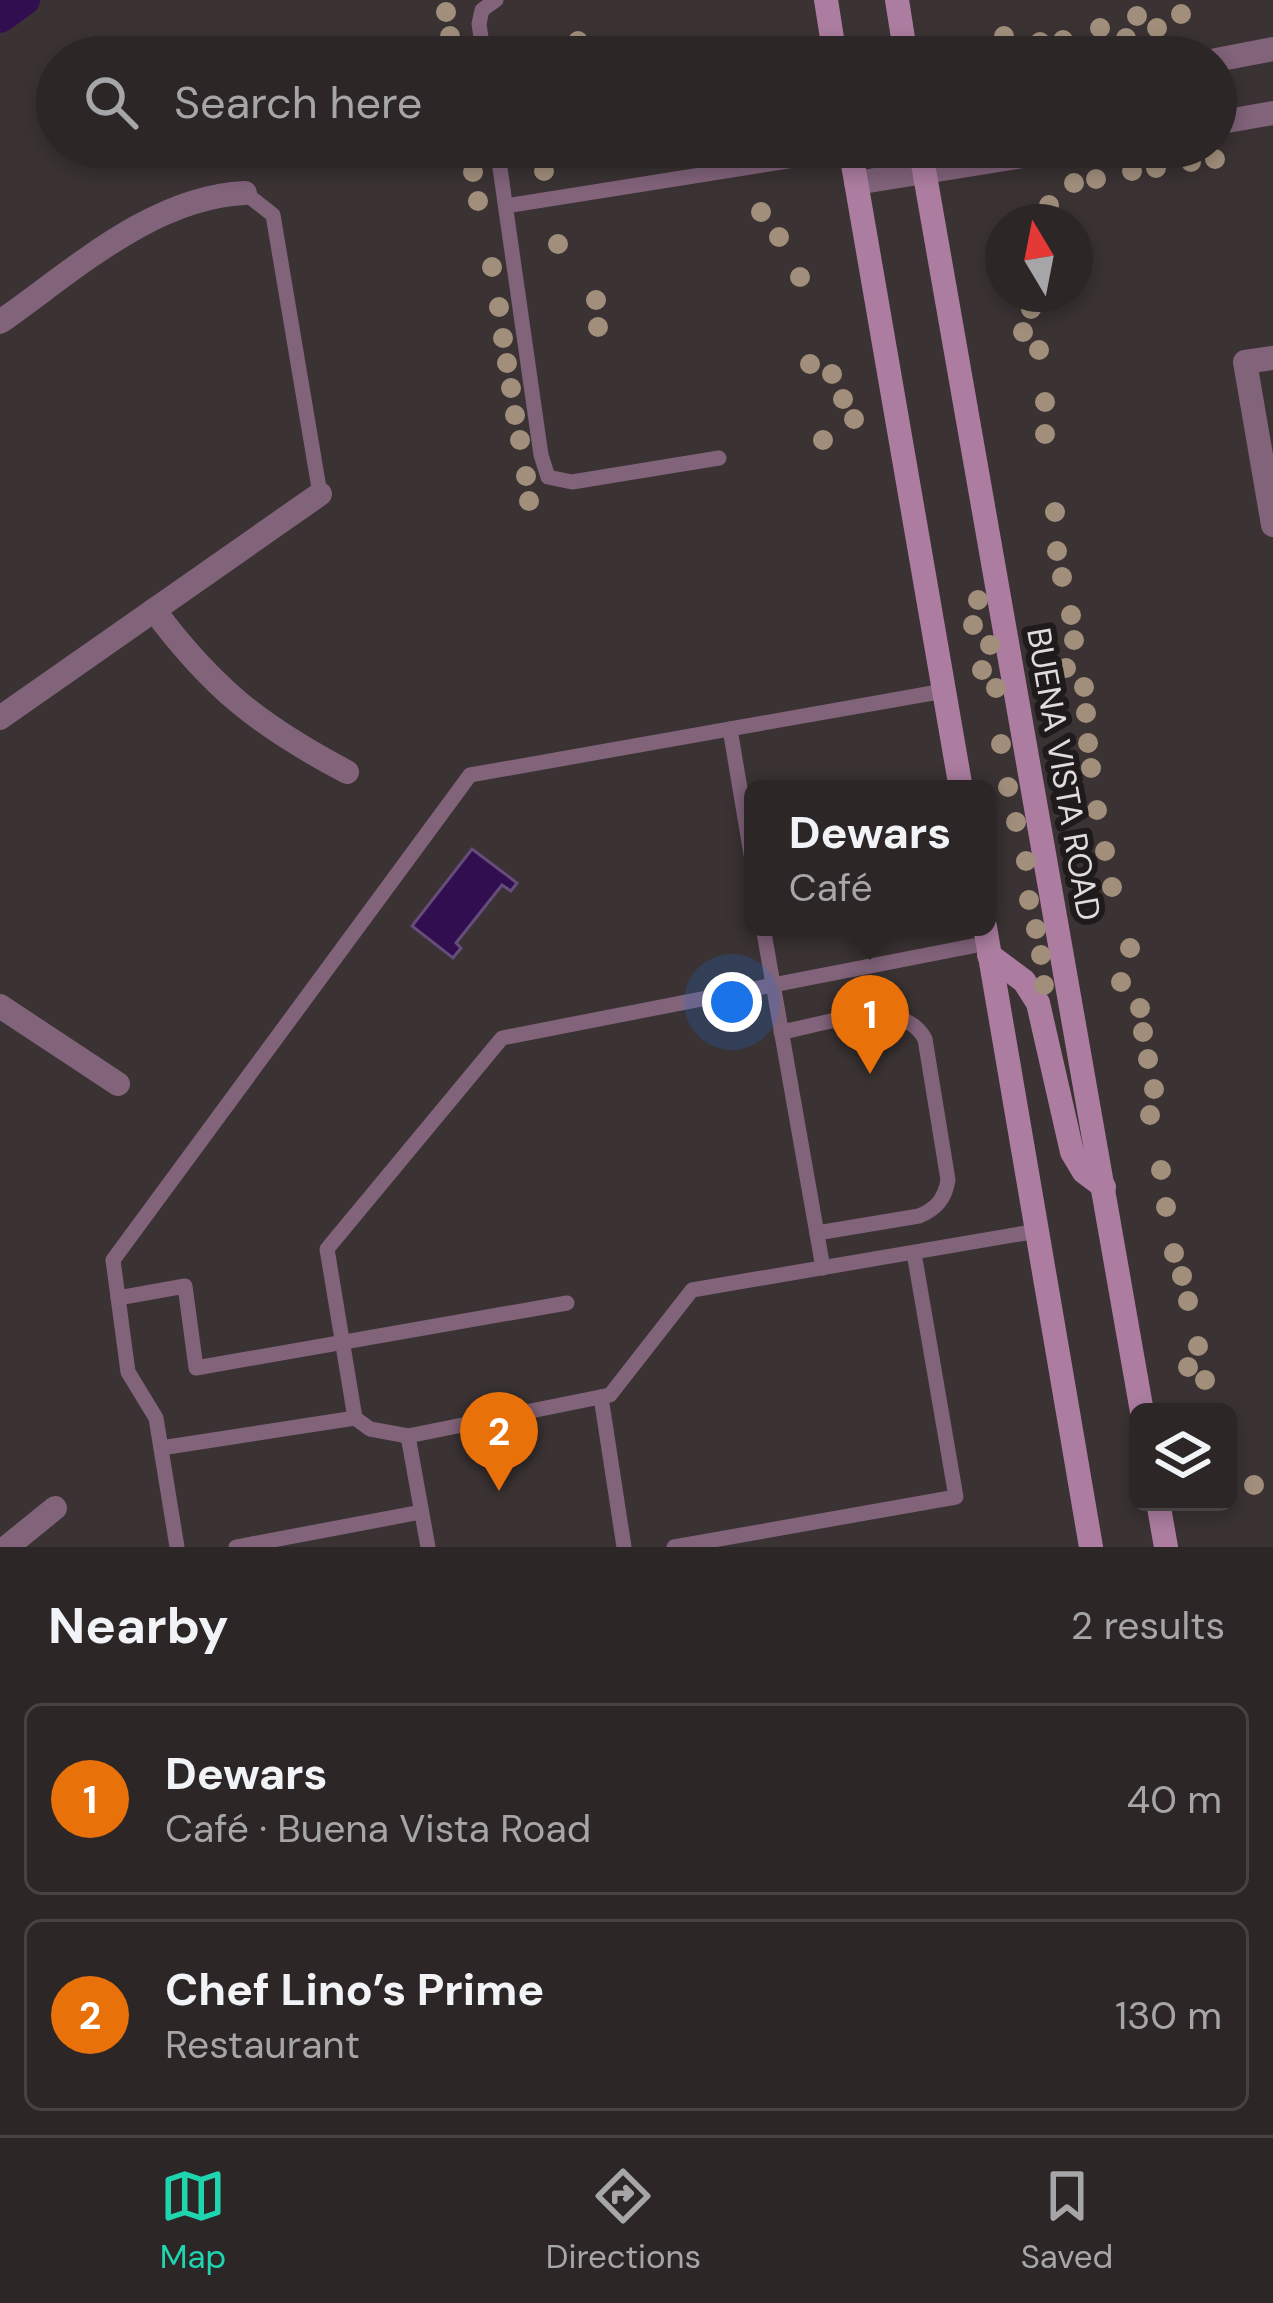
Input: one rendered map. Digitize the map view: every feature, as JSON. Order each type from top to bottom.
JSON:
[{"type":"main road","points":[[826,0],[832,36]]},
{"type":"main road","points":[[897,0],[903,36]]},
{"type":"main road","points":[[853,168],[959,780]]},
{"type":"main road","name":"BUENA VISTA ROAD","points":[[923,168],[1140,1403]]},
{"type":"main road","points":[[987,942],[1038,1003],[1072,1152],[1076,1163],[1104,1187]]},
{"type":"main road","points":[[987,942],[1090,1547]]},
{"type":"main road","points":[[1160,1511],[1166,1547]]},
{"type":"street","points":[[1237,56],[1273,50]]},
{"type":"street","points":[[1237,119],[1273,113]]},
{"type":"street","points":[[856,183],[958,168]]},
{"type":"street","points":[[0,322],[125,235],[216,194],[244,193]]},
{"type":"street","points":[[1273,358],[1245,362],[1273,525]]},
{"type":"street","points":[[0,718],[320,494]]},
{"type":"street","points":[[154,610],[190,658],[227,696],[268,728],[346,772]]},
{"type":"street","points":[[0,1006],[118,1084]]},
{"type":"street","points":[[7,1547],[55,1508]]},
{"type":"lane","points":[[480,36],[482,10],[496,0]]},
{"type":"lane","points":[[500,168],[548,477],[572,482],[719,458]]},
{"type":"lane","points":[[506,206],[735,168]]},
{"type":"lane","points":[[244,193],[273,215],[320,494]]},
{"type":"lane","points":[[177,1547],[156,1418],[128,1372],[113,1260],[470,775],[944,691]]},
{"type":"lane","points":[[730,729],[744,812]]},
{"type":"lane","points":[[764,936],[823,1268]]},
{"type":"lane","points":[[987,942],[502,1038],[327,1249],[355,1418],[370,1429],[408,1436],[610,1395],[692,1290],[1036,1231]]},
{"type":"lane","points":[[781,1032],[896,1015],[918,1026],[925,1039],[948,1180],[946,1192],[931,1211],[919,1216],[817,1233]]},
{"type":"lane","points":[[674,1547],[956,1497],[914,1252]]},
{"type":"lane","points":[[118,1298],[185,1286],[196,1368],[567,1303]]},
{"type":"lane","points":[[601,1397],[624,1547]]},
{"type":"lane","points":[[161,1448],[355,1418]]},
{"type":"lane","points":[[408,1436],[428,1547]]},
{"type":"lane","points":[[236,1547],[422,1512]]},
{"type":"shaded area","points":[[472,849],[517,883],[511,891],[502,885],[456,943],[461,948],[453,958],[412,926]]},
{"type":"waterway","points":[[0,18],[25,0]]},
{"type":"place","name":"Dewars","points":[[870,1074]]},
{"type":"place","name":"Chef Lino’s Prime","points":[[499,1491]]}]
